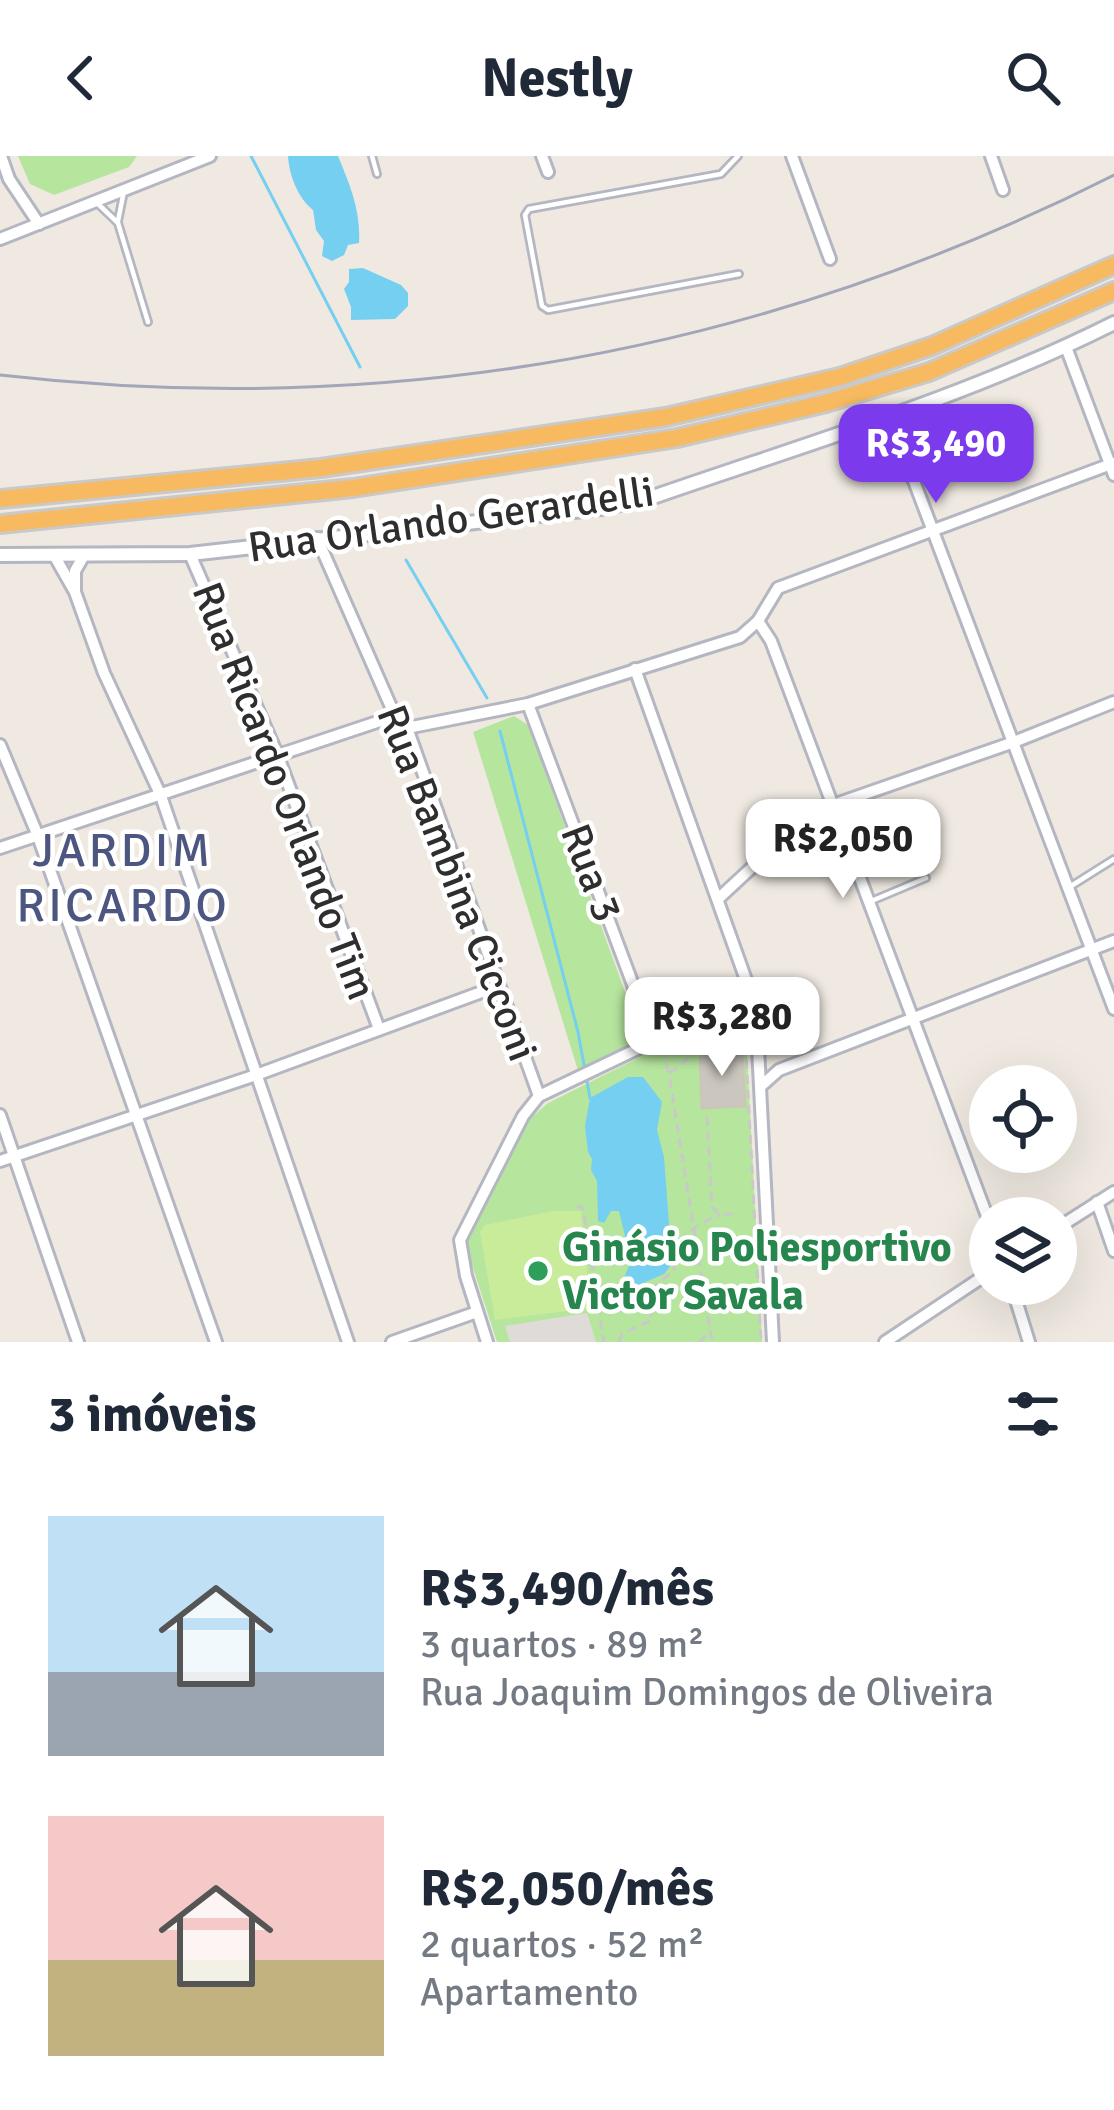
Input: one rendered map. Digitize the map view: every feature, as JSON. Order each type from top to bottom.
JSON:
[{"type":"highway","points":[[0,499],[321,469],[705,409],[840,377],[932,346],[1114,266]]},
{"type":"highway","points":[[0,524],[353,488],[677,437],[826,404],[929,371],[1114,291]]},
{"type":"highway","points":[[0,489],[96,488]]},
{"type":"street","points":[[1,156],[2,172],[38,224]]},
{"type":"street","points":[[542,156],[548,172]]},
{"type":"street","points":[[792,156],[830,259]]},
{"type":"street","points":[[991,156],[1003,190]]},
{"type":"street","points":[[0,239],[199,158]]},
{"type":"street","name":"Rua Orlando Gerardelli","points":[[0,555],[190,554],[601,508],[656,496],[889,415],[1066,347],[1114,322]]},
{"type":"street","points":[[407,728],[528,704],[740,637],[758,621],[778,588],[1113,467],[1066,347]]},
{"type":"street","points":[[889,415],[1114,1009]]},
{"type":"street","name":"Rua Bambina Cicconi","points":[[317,538],[395,716],[407,728],[538,1096]]},
{"type":"street","name":"Rua Ricardo Orlando Tim","points":[[190,554],[277,754],[379,1029]]},
{"type":"street","points":[[54,556],[75,592],[104,673],[161,796],[348,1342]]},
{"type":"street","points":[[75,592],[74,576],[83,556]]},
{"type":"street","points":[[758,621],[771,641],[980,1197]]},
{"type":"street","points":[[635,669],[750,984],[759,1029],[773,1342]]},
{"type":"street","points":[[719,898],[801,822],[830,806],[1114,702]]},
{"type":"street","name":"Rua 3","points":[[528,704],[658,1044]]},
{"type":"street","points":[[0,848],[395,716]]},
{"type":"street","points":[[0,745],[38,836],[216,1342]]},
{"type":"street","points":[[761,1086],[779,1070],[1114,941]]},
{"type":"street","points":[[488,1342],[466,1276],[460,1240],[523,1116],[538,1096],[658,1044],[750,984]]},
{"type":"street","points":[[0,1161],[256,1075],[498,986]]},
{"type":"street","points":[[0,1115],[78,1342]]},
{"type":"street","points":[[1077,1215],[1114,1192]]},
{"type":"street","points":[[1097,1202],[1114,1251]]},
{"type":"street","points":[[889,1341],[969,1286]]},
{"type":"street","points":[[1017,1305],[1029,1342]]},
{"type":"street","points":[[392,1342],[477,1312]]},
{"type":"lane","points":[[372,156],[377,174]]},
{"type":"lane","points":[[738,156],[721,174],[529,208],[525,215],[542,306],[548,310],[739,274]]},
{"type":"lane","points":[[124,191],[118,223],[148,322]]},
{"type":"lane","points":[[95,201],[118,223]]},
{"type":"lane","points":[[1068,888],[1114,859]]},
{"type":"lane","points":[[869,902],[926,878]]},
{"type":"path","points":[[680,1038],[736,1011],[744,1015],[761,1342]]},
{"type":"path","points":[[658,1044],[669,1074],[712,1342]]},
{"type":"path","points":[[669,1074],[700,1049]]},
{"type":"path","points":[[707,1117],[712,1207],[721,1215]]},
{"type":"path","points":[[577,1206],[583,1208],[604,1342]]},
{"type":"path","points":[[620,1342],[622,1334],[652,1320],[648,1291],[674,1270],[678,1242],[695,1225],[739,1213]]},
{"type":"path","points":[[700,1342],[710,1328]]},
{"type":"green space","points":[[18,156],[137,156],[129,167],[54,195],[30,184]]},
{"type":"green space","points":[[514,716],[528,725],[644,1044],[580,1077],[473,732]]},
{"type":"green space","points":[[736,1009],[745,1014],[762,1342],[497,1342],[463,1237],[525,1123],[548,1103]]},
{"type":"green space","name":"Ginásio Poliesportivo Victor Savala","points":[[553,1211],[581,1211],[591,1308],[495,1320],[480,1232],[485,1225]]},
{"type":"shaded area","points":[[587,1313],[596,1342],[510,1342],[505,1326]]},
{"type":"water","points":[[288,156],[338,156],[356,209],[359,243],[348,245],[344,255],[332,261],[322,256],[324,241],[316,230],[313,210],[295,186]]},
{"type":"water","points":[[363,268],[408,293],[408,306],[395,319],[351,320],[344,289],[349,269]]},
{"type":"water","points":[[628,1077],[643,1077],[662,1102],[657,1130],[664,1157],[672,1264],[664,1274],[634,1287],[624,1278],[631,1261],[619,1211],[611,1211],[604,1223],[598,1221],[597,1181],[585,1126],[590,1098]]},
{"type":"building","points":[[737,1049],[742,1053],[745,1106],[702,1108],[700,1053]]},
{"type":"waterway","points":[[251,156],[360,367]]},
{"type":"waterway","points":[[406,560],[487,698]]},
{"type":"waterway","points":[[500,731],[578,1032],[590,1098]]},
{"type":"railway","points":[[0,375],[146,387],[290,388],[432,378],[572,359],[710,328],[847,288],[981,237],[1114,175]]},
{"type":"place","name":"Ginásio Poliesportivo Victor Savala","points":[[538,1271]]},
{"type":"district","name":"JARDIM RICARDO","points":[[123,878]]}]
